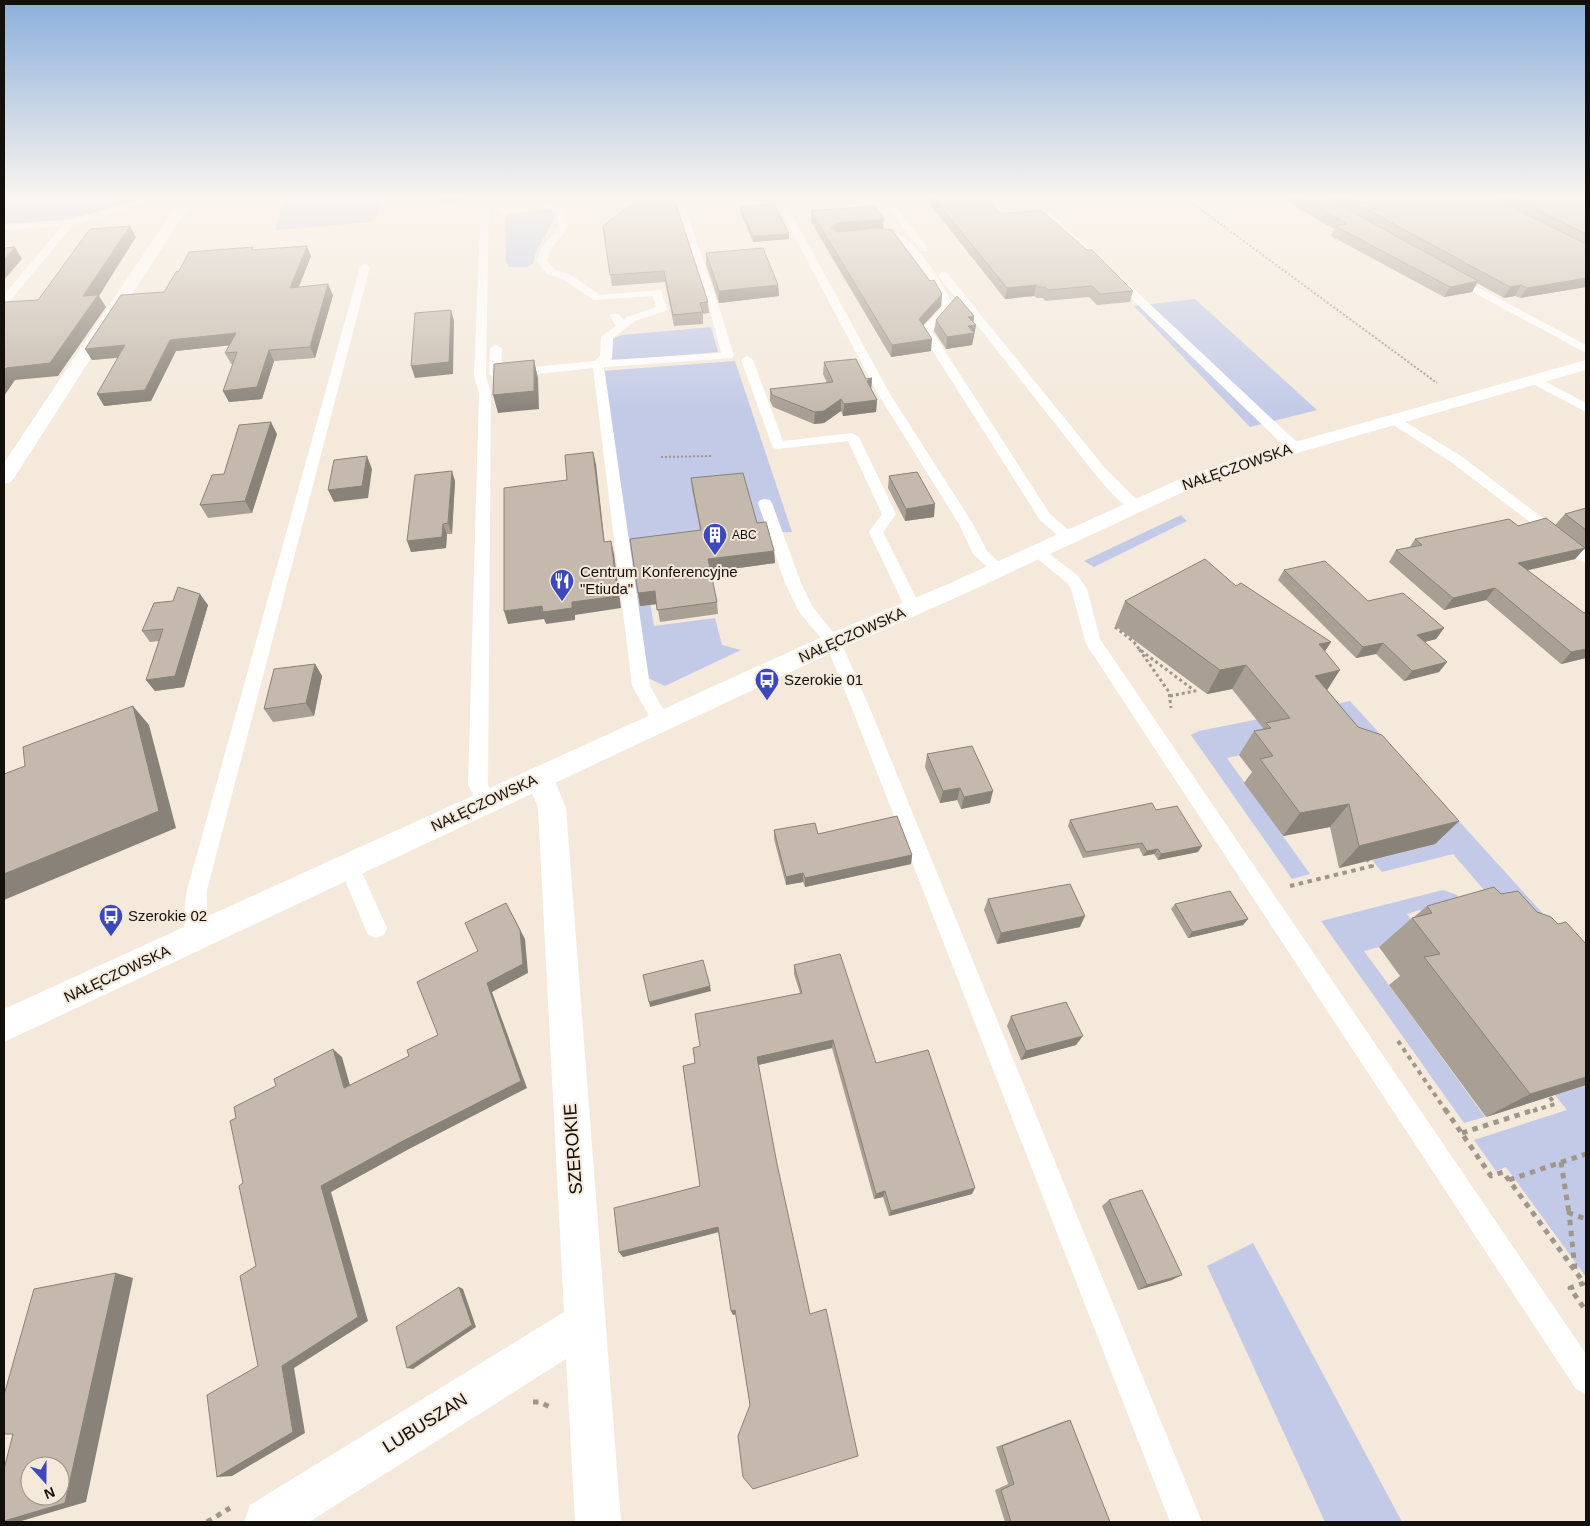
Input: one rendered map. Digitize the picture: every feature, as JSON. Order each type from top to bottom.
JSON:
[{"type":"main road","points":[[4,478],[140,269]]},
{"type":"main road","name":"NAŁĘCZOWSKA","points":[[4,1026],[833,642],[999,570],[1210,473],[1586,365]]},
{"type":"main road","name":"SZEROKIE","points":[[540,778],[548,795],[553,814],[598,1522]]},
{"type":"main road","name":"LUBUSZAN","points":[[267,1522],[584,1323]]},
{"type":"lane","points":[[4,301],[31,269]]},
{"type":"lane","points":[[198,936],[195,903],[197,890],[364,269]]},
{"type":"lane","points":[[485,269],[487,375],[485,393],[478,786],[486,802]]},
{"type":"lane","points":[[549,269],[552,272],[567,277],[598,298],[657,292],[662,309],[631,319],[622,328],[607,337],[606,356],[598,364]]},
{"type":"lane","points":[[487,375],[598,364],[728,356],[701,269]]},
{"type":"lane","points":[[817,269],[884,394],[966,524],[981,554],[999,570]]},
{"type":"lane","points":[[926,269],[942,291],[949,306],[926,331],[1045,517],[1069,538]]},
{"type":"lane","points":[[939,269],[1093,464],[1122,495],[1137,507]]},
{"type":"lane","points":[[1107,269],[1283,437],[1296,447]]},
{"type":"lane","points":[[1440,270],[1586,350]]},
{"type":"lane","points":[[615,316],[622,328]]},
{"type":"lane","points":[[487,375],[496,348]]},
{"type":"lane","points":[[747,360],[778,445],[852,437],[889,514],[876,532],[913,608]]},
{"type":"lane","points":[[598,364],[641,686],[661,722]]},
{"type":"lane","points":[[1535,380],[1586,408]]},
{"type":"lane","points":[[1394,419],[1456,458],[1586,558]]},
{"type":"lane","points":[[765,503],[793,583],[805,608],[833,642],[1186,1522]]},
{"type":"lane","points":[[1038,552],[1072,579],[1079,589],[1092,640],[1586,1379]]},
{"type":"lane","points":[[349,866],[376,928]]},
{"type":"path","points":[[1282,269],[1461,400]]},
{"type":"path","points":[[661,456],[712,456]]},
{"type":"path","points":[[1111,624],[1134,642],[1169,692],[1171,714]]},
{"type":"path","points":[[1139,649],[1195,691],[1170,696]]},
{"type":"path","points":[[1290,886],[1372,866],[1363,854]]},
{"type":"path","points":[[1285,878],[1295,893]]},
{"type":"path","points":[[1395,1036],[1491,1176],[1503,1172],[1585,1283],[1570,1288],[1586,1311]]},
{"type":"path","points":[[1462,1133],[1555,1104],[1545,1091]]},
{"type":"path","points":[[1509,1180],[1586,1154]]},
{"type":"path","points":[[1561,1162],[1575,1270]]},
{"type":"path","points":[[1569,1213],[1586,1219]]},
{"type":"shaded area","points":[[1195,299],[1317,410],[1250,427],[1134,306]]},
{"type":"shaded area","points":[[711,327],[718,352],[612,361],[613,339],[622,335]]},
{"type":"shaded area","points":[[735,361],[792,532],[757,533],[641,548],[654,626],[715,618],[722,645],[741,650],[665,686],[648,678],[602,371]]},
{"type":"shaded area","points":[[1181,515],[1187,521],[1094,567],[1084,561]]},
{"type":"shaded area","points":[[1350,701],[1586,961],[1432,924],[1420,910],[1407,914],[1418,929],[1398,942],[1364,951],[1485,1117],[1464,1123],[1321,921],[1443,890],[1457,895],[1465,905],[1491,898],[1453,854],[1382,872],[1372,860],[1435,844],[1255,752],[1227,758],[1310,874],[1292,879],[1191,735],[1199,731]]},
{"type":"shaded area","points":[[1586,1085],[1586,1277],[1506,1167],[1496,1171],[1474,1140],[1567,1110],[1555,1095]]},
{"type":"shaded area","points":[[1253,1243],[1402,1522],[1325,1522],[1207,1266]]},
{"type":"building","points":[[61,269],[101,269],[83,296],[98,295],[50,363],[6,368],[4,370],[4,302],[38,300]]},
{"type":"building","points":[[180,269],[298,269],[290,288],[328,284],[310,347],[269,350],[257,387],[223,391],[237,352],[225,353],[236,333],[170,340],[145,390],[97,394],[125,345],[85,349],[121,295],[164,292],[176,272]]},
{"type":"building","points":[[609,269],[697,269],[708,302],[700,303],[703,312],[673,315],[664,271],[610,275]]},
{"type":"building","points":[[712,269],[772,269],[778,285],[719,291]]},
{"type":"building","points":[[846,269],[921,269],[930,281],[934,280],[942,294],[919,319],[932,339],[892,345]]},
{"type":"building","points":[[992,269],[1111,269],[1133,291],[1100,294],[1092,286],[1048,290],[1045,287],[1036,285],[1007,288]]},
{"type":"building","points":[[1416,269],[1457,269],[1478,281],[1450,287]]},
{"type":"building","points":[[1477,269],[1586,269],[1586,278],[1527,288],[1521,285],[1510,287]]},
{"type":"building","points":[[957,296],[974,316],[968,317],[976,325],[968,326],[974,333],[947,337],[936,320]]},
{"type":"building","points":[[451,310],[449,362],[411,366],[415,313]]},
{"type":"building","points":[[856,359],[866,379],[872,378],[867,381],[877,400],[844,404],[841,399],[824,411],[815,412],[772,395],[770,389],[833,382],[824,362]]},
{"type":"building","points":[[534,360],[534,391],[493,395],[494,364]]},
{"type":"building","points":[[271,422],[245,501],[200,505],[212,475],[224,474],[239,425]]},
{"type":"building","points":[[593,452],[604,542],[611,541],[618,596],[572,602],[572,608],[543,612],[542,606],[504,611],[504,488],[567,480],[565,455]]},
{"type":"building","points":[[367,456],[362,486],[328,490],[334,460]]},
{"type":"building","points":[[452,471],[448,523],[443,524],[442,537],[407,541],[415,475]]},
{"type":"building","points":[[917,472],[935,504],[906,509],[889,476]]},
{"type":"building","points":[[743,473],[757,523],[766,522],[774,551],[708,559],[717,602],[657,610],[655,591],[638,593],[630,539],[701,530],[691,478]]},
{"type":"building","points":[[1586,508],[1586,530],[1565,514]]},
{"type":"building","points":[[1546,518],[1585,548],[1518,563],[1584,613],[1586,612],[1586,649],[1571,652],[1495,588],[1453,598],[1396,550],[1422,545],[1415,539],[1509,519],[1518,526]]},
{"type":"building","points":[[1205,559],[1236,586],[1241,583],[1331,642],[1319,644],[1340,670],[1315,676],[1358,727],[1382,735],[1459,821],[1359,846],[1349,804],[1300,813],[1260,759],[1273,756],[1254,731],[1271,728],[1266,723],[1290,718],[1246,665],[1220,670],[1125,601]]},
{"type":"building","points":[[1325,561],[1368,601],[1403,593],[1444,628],[1417,635],[1447,662],[1412,671],[1383,643],[1363,647],[1284,570]]},
{"type":"building","points":[[178,587],[200,594],[175,676],[146,680],[163,629],[142,631],[154,603],[173,601]]},
{"type":"building","points":[[315,664],[306,703],[264,709],[274,669]]},
{"type":"building","points":[[133,706],[159,811],[4,874],[4,774],[25,766],[23,747]]},
{"type":"building","points":[[972,746],[993,791],[964,797],[960,788],[943,791],[927,754]]},
{"type":"building","points":[[1152,803],[1156,810],[1177,806],[1202,846],[1161,854],[1158,849],[1147,851],[1142,843],[1086,852],[1070,820]]},
{"type":"building","points":[[897,816],[912,855],[805,878],[803,873],[786,877],[774,830],[815,823],[818,834]]},
{"type":"building","points":[[1070,884],[1085,916],[1001,933],[988,899]]},
{"type":"building","points":[[1494,887],[1501,894],[1518,891],[1537,912],[1551,917],[1558,924],[1566,922],[1586,944],[1586,1077],[1530,1094],[1424,957],[1440,954],[1412,918],[1432,913],[1427,906]]},
{"type":"building","points":[[1230,891],[1248,919],[1192,932],[1175,904]]},
{"type":"building","points":[[506,903],[520,930],[523,964],[487,983],[521,1081],[401,1142],[321,1186],[358,1317],[282,1366],[293,1432],[217,1477],[207,1395],[258,1366],[240,1276],[256,1266],[239,1186],[243,1183],[230,1121],[236,1118],[234,1107],[276,1086],[274,1079],[333,1049],[344,1088],[409,1056],[407,1050],[438,1035],[417,982],[478,951],[465,923]]},
{"type":"building","points":[[840,954],[876,1063],[928,1050],[975,1188],[891,1211],[885,1191],[876,1194],[833,1040],[757,1057],[777,1164],[810,1314],[826,1309],[858,1456],[753,1489],[743,1477],[738,1436],[750,1405],[735,1310],[731,1311],[718,1227],[619,1252],[614,1208],[700,1186],[683,1066],[695,1063],[693,1048],[700,1046],[695,1014],[802,993],[794,965]]},
{"type":"building","points":[[703,960],[710,986],[649,1002],[643,975]]},
{"type":"building","points":[[1066,1002],[1083,1036],[1026,1051],[1011,1016]]},
{"type":"building","points":[[1142,1190],[1182,1275],[1147,1285],[1109,1200]]},
{"type":"building","points":[[116,1273],[70,1480],[70,1456],[20,1456],[20,1506],[55,1506],[4,1521],[4,1469],[13,1434],[4,1434],[4,1395],[34,1289]]},
{"type":"building","points":[[459,1287],[472,1325],[407,1368],[396,1327]]},
{"type":"building","points":[[1070,1420],[1110,1522],[1011,1522],[1001,1490],[1014,1484],[1002,1446]]},
{"type":"place","name":"ABC","points":[[715,556]]},
{"type":"place","name":"Centrum Konferencyjne \"Etiuda\"","points":[[562,602]]},
{"type":"place","name":"Szerokie 01","points":[[767,701]]},
{"type":"place","name":"Szerokie 02","points":[[111,937]]}]
